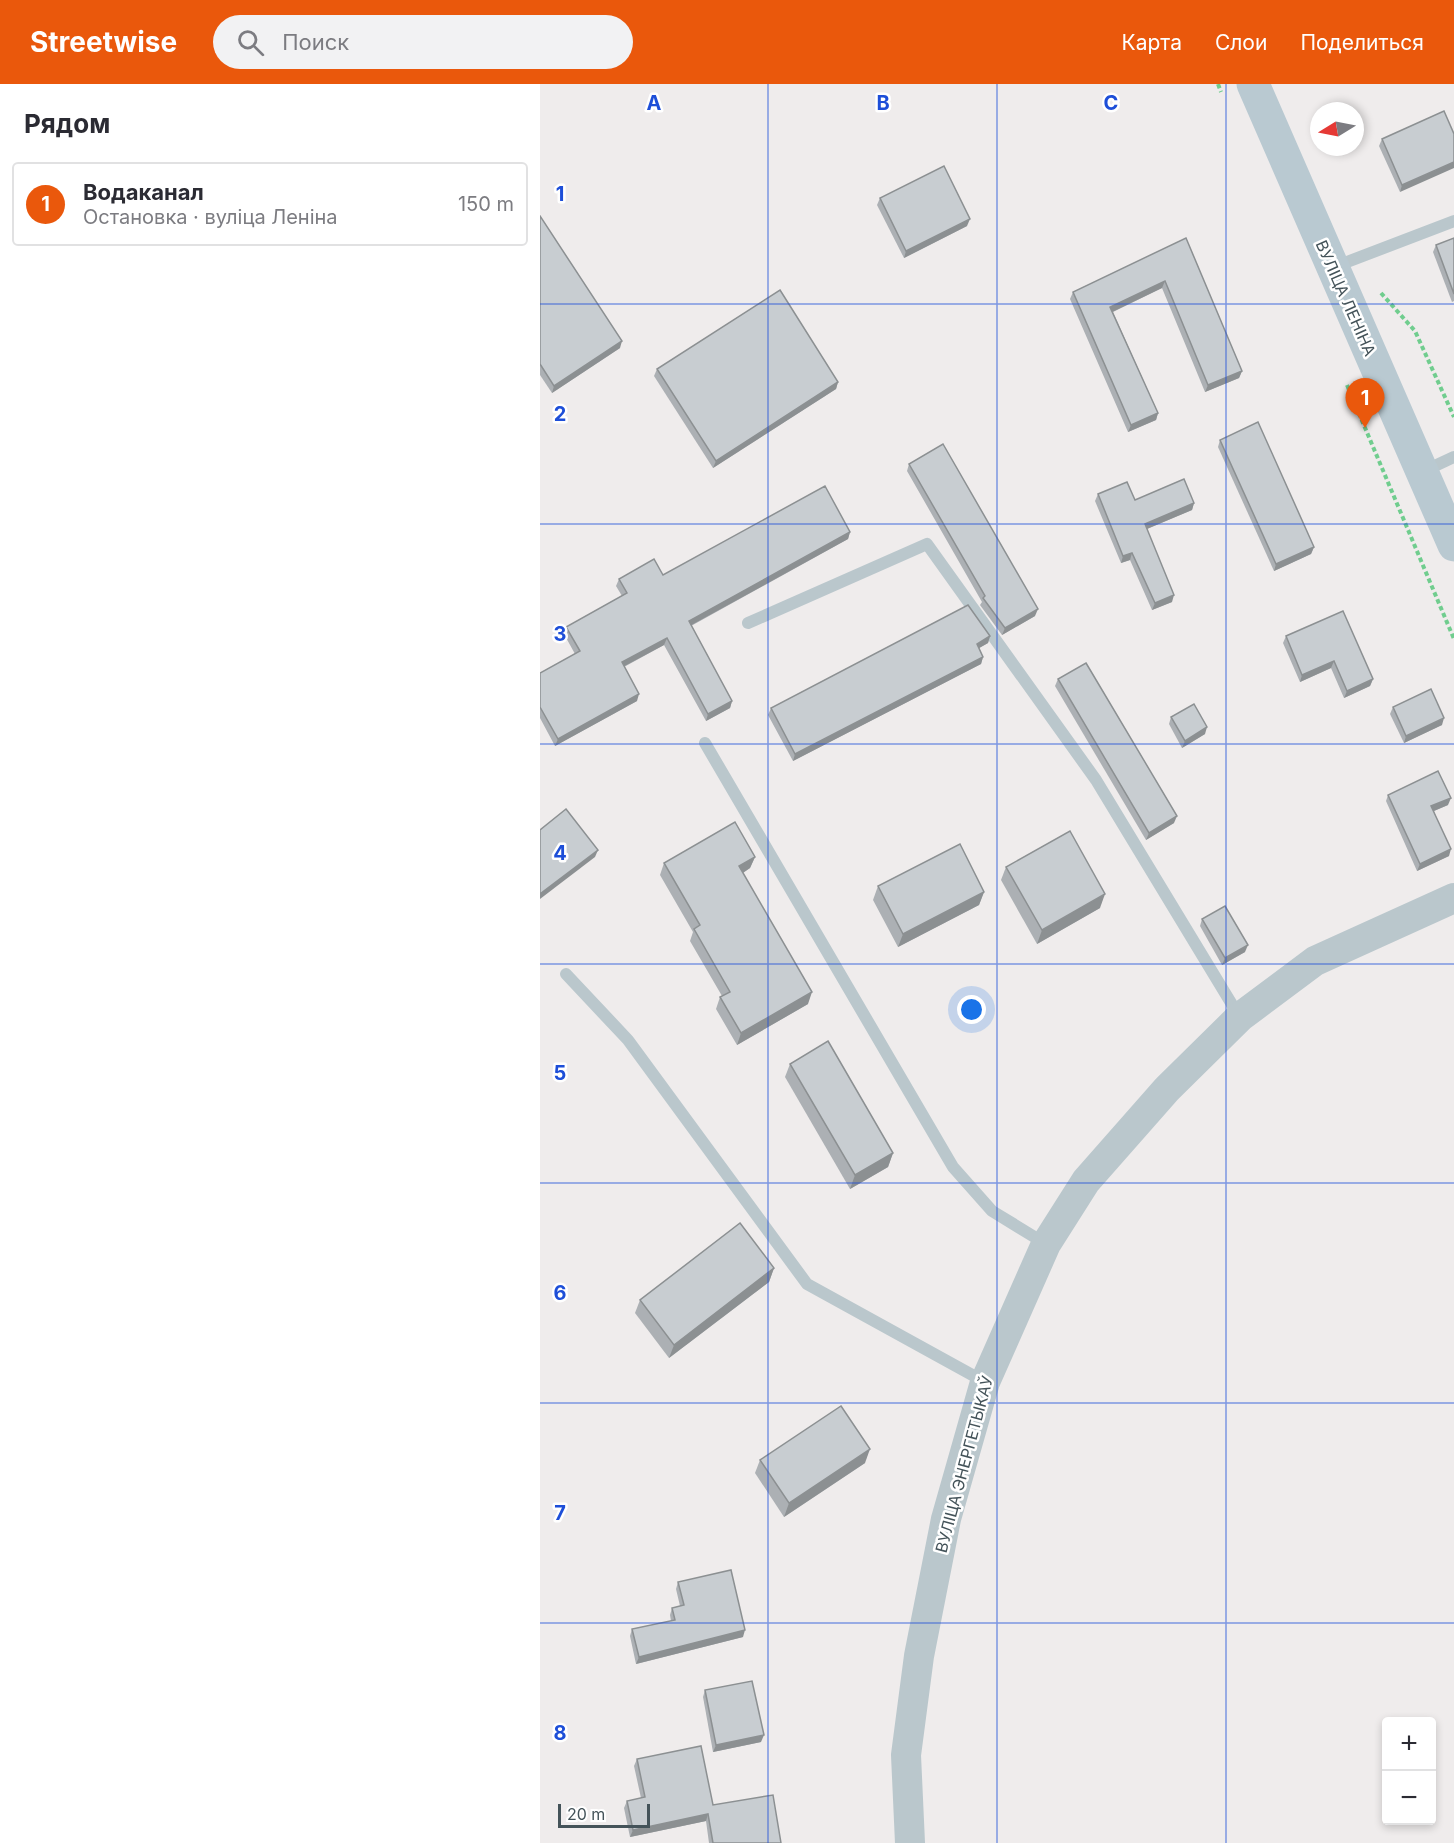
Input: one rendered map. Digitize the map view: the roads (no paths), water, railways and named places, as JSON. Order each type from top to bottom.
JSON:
[{"type":"main road","name":"ВУЛІЦА ЛЕНІНА","points":[[1254,84],[1454,545]]},
{"type":"street","name":"ВУЛІЦА ЭНЕРГЕТЫКАЎ","points":[[910,1843],[906,1755],[919,1656],[946,1519],[985,1382],[1046,1244],[1086,1182],[1167,1089],[1240,1017],[1315,961],[1454,898]]},
{"type":"lane","points":[[1333,267],[1454,221]]},
{"type":"lane","points":[[1423,472],[1454,457]]},
{"type":"lane","points":[[748,623],[927,544],[1096,780],[1240,1017]]},
{"type":"lane","points":[[705,743],[953,1167],[993,1211],[1046,1244]]},
{"type":"lane","points":[[566,974],[628,1040],[807,1284],[985,1382]]},
{"type":"place","name":"Водаканал","points":[[1365,428]]}]
